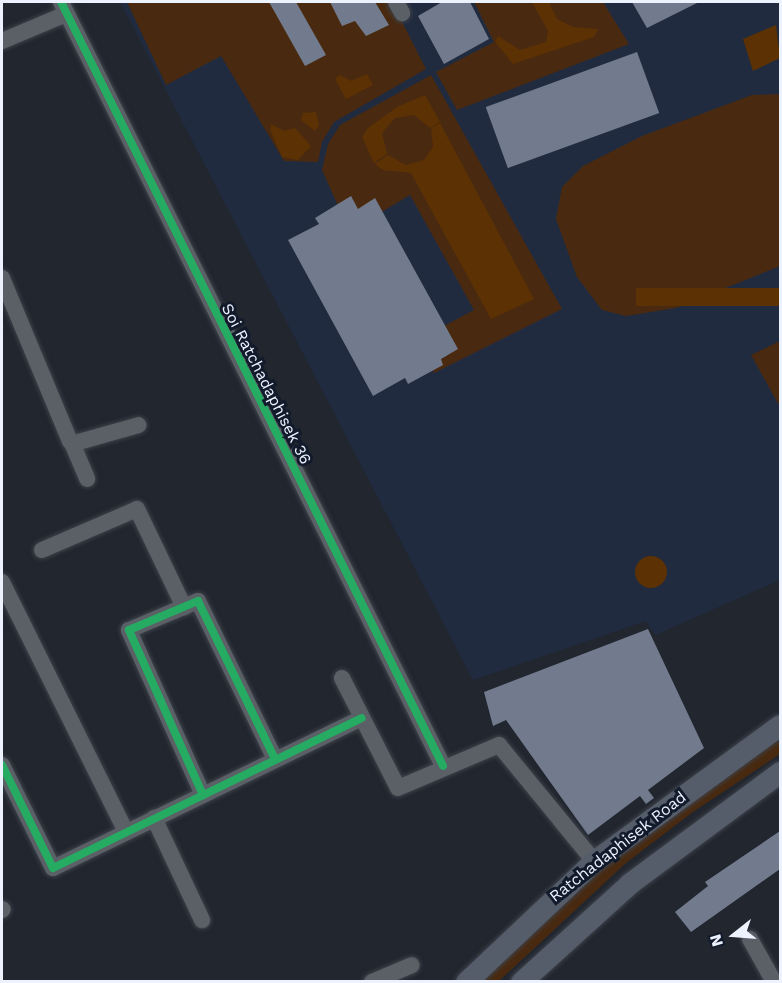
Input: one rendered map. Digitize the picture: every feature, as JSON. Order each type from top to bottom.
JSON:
[{"type":"main road","name":"Ratchadaphisek Road","points":[[466,981],[594,861],[780,725]]},
{"type":"main road","points":[[522,981],[630,883],[780,772]]},
{"type":"street","points":[[2,41],[63,8]]},
{"type":"street","name":"Soi Ratchadaphisek 36","points":[[63,8],[443,766]]},
{"type":"street","points":[[2,278],[87,478]]},
{"type":"street","points":[[72,443],[139,425]]},
{"type":"street","points":[[42,550],[137,509],[184,607]]},
{"type":"street","points":[[2,582],[126,832]]},
{"type":"street","points":[[203,795],[128,633],[198,601],[275,759]]},
{"type":"street","points":[[342,678],[398,788],[443,766],[493,747],[505,748],[594,861]]},
{"type":"street","points":[[2,765],[53,868],[362,718]]},
{"type":"street","points":[[154,819],[202,920]]},
{"type":"street","points":[[750,939],[774,981]]},
{"type":"street","points":[[372,981],[412,965]]},
{"type":"shaded area","points":[[120,2],[780,2],[780,580],[655,635],[646,621],[473,680]]},
{"type":"shaded area","points":[[127,2],[392,2],[426,69],[334,122],[322,142],[318,162],[284,161],[221,56],[166,85]]},
{"type":"shaded area","points":[[474,2],[603,2],[629,44],[457,110],[436,72],[494,42]]},
{"type":"shaded area","points":[[532,2],[549,2],[557,19],[573,27],[598,29],[594,37],[513,64],[495,42],[498,36],[520,50],[546,42],[548,31]]},
{"type":"shaded area","points":[[776,25],[780,58],[753,71],[743,39]]},
{"type":"shaded area","points":[[367,74],[373,85],[346,99],[335,79],[340,75],[351,81]]},
{"type":"shaded area","points":[[431,75],[562,309],[434,373],[416,341],[474,310],[410,195],[360,225],[340,210],[322,170],[328,144],[340,125]]},
{"type":"shaded area","points":[[780,94],[780,266],[676,308],[626,316],[602,310],[577,277],[556,219],[562,187],[583,166],[642,136],[752,95]]},
{"type":"shaded area","points":[[425,95],[440,122],[430,128],[414,115],[395,118],[382,133],[387,154],[374,163],[362,137],[368,128],[397,107]]},
{"type":"shaded area","points":[[316,112],[319,125],[315,131],[301,120],[303,113]]},
{"type":"shaded area","points":[[440,123],[534,299],[491,319],[411,173],[383,170],[375,164],[388,155],[406,165],[424,160],[433,147],[431,128]]},
{"type":"shaded area","points":[[271,124],[284,131],[295,128],[311,146],[298,160],[282,157],[270,130]]},
{"type":"shaded area","points":[[636,288],[780,288],[780,306],[636,306]]},
{"type":"shaded area","points":[[780,341],[780,407],[751,355]]},
{"type":"shaded area","points":[[651,556],[662,561],[667,572],[662,583],[651,588],[640,583],[635,572],[640,561]]},
{"type":"shaded area","points":[[780,737],[780,754],[693,812],[626,863],[499,981],[480,982],[583,880]]},
{"type":"building","points":[[269,2],[296,2],[326,55],[305,66]]},
{"type":"building","points":[[330,2],[375,2],[389,25],[366,36],[355,21],[342,26]]},
{"type":"building","points":[[442,2],[470,2],[489,39],[444,64],[418,16]]},
{"type":"building","points":[[632,2],[699,2],[647,28]]},
{"type":"building","points":[[637,52],[659,113],[508,168],[486,107]]},
{"type":"building","points":[[351,196],[358,209],[375,198],[458,349],[441,359],[443,365],[408,384],[405,378],[373,396],[288,240],[319,224],[315,218]]},
{"type":"building","points":[[648,629],[704,748],[648,790],[654,798],[646,804],[640,796],[588,835],[506,720],[493,726],[484,692]]},
{"type":"building","points":[[780,831],[780,869],[691,932],[675,912],[708,886],[705,882]]},
{"type":"cycle path","points":[[61,2],[443,766]]},
{"type":"cycle path","points":[[203,795],[129,630],[198,601],[275,759]]},
{"type":"cycle path","points":[[2,765],[53,868],[362,718]]}]
